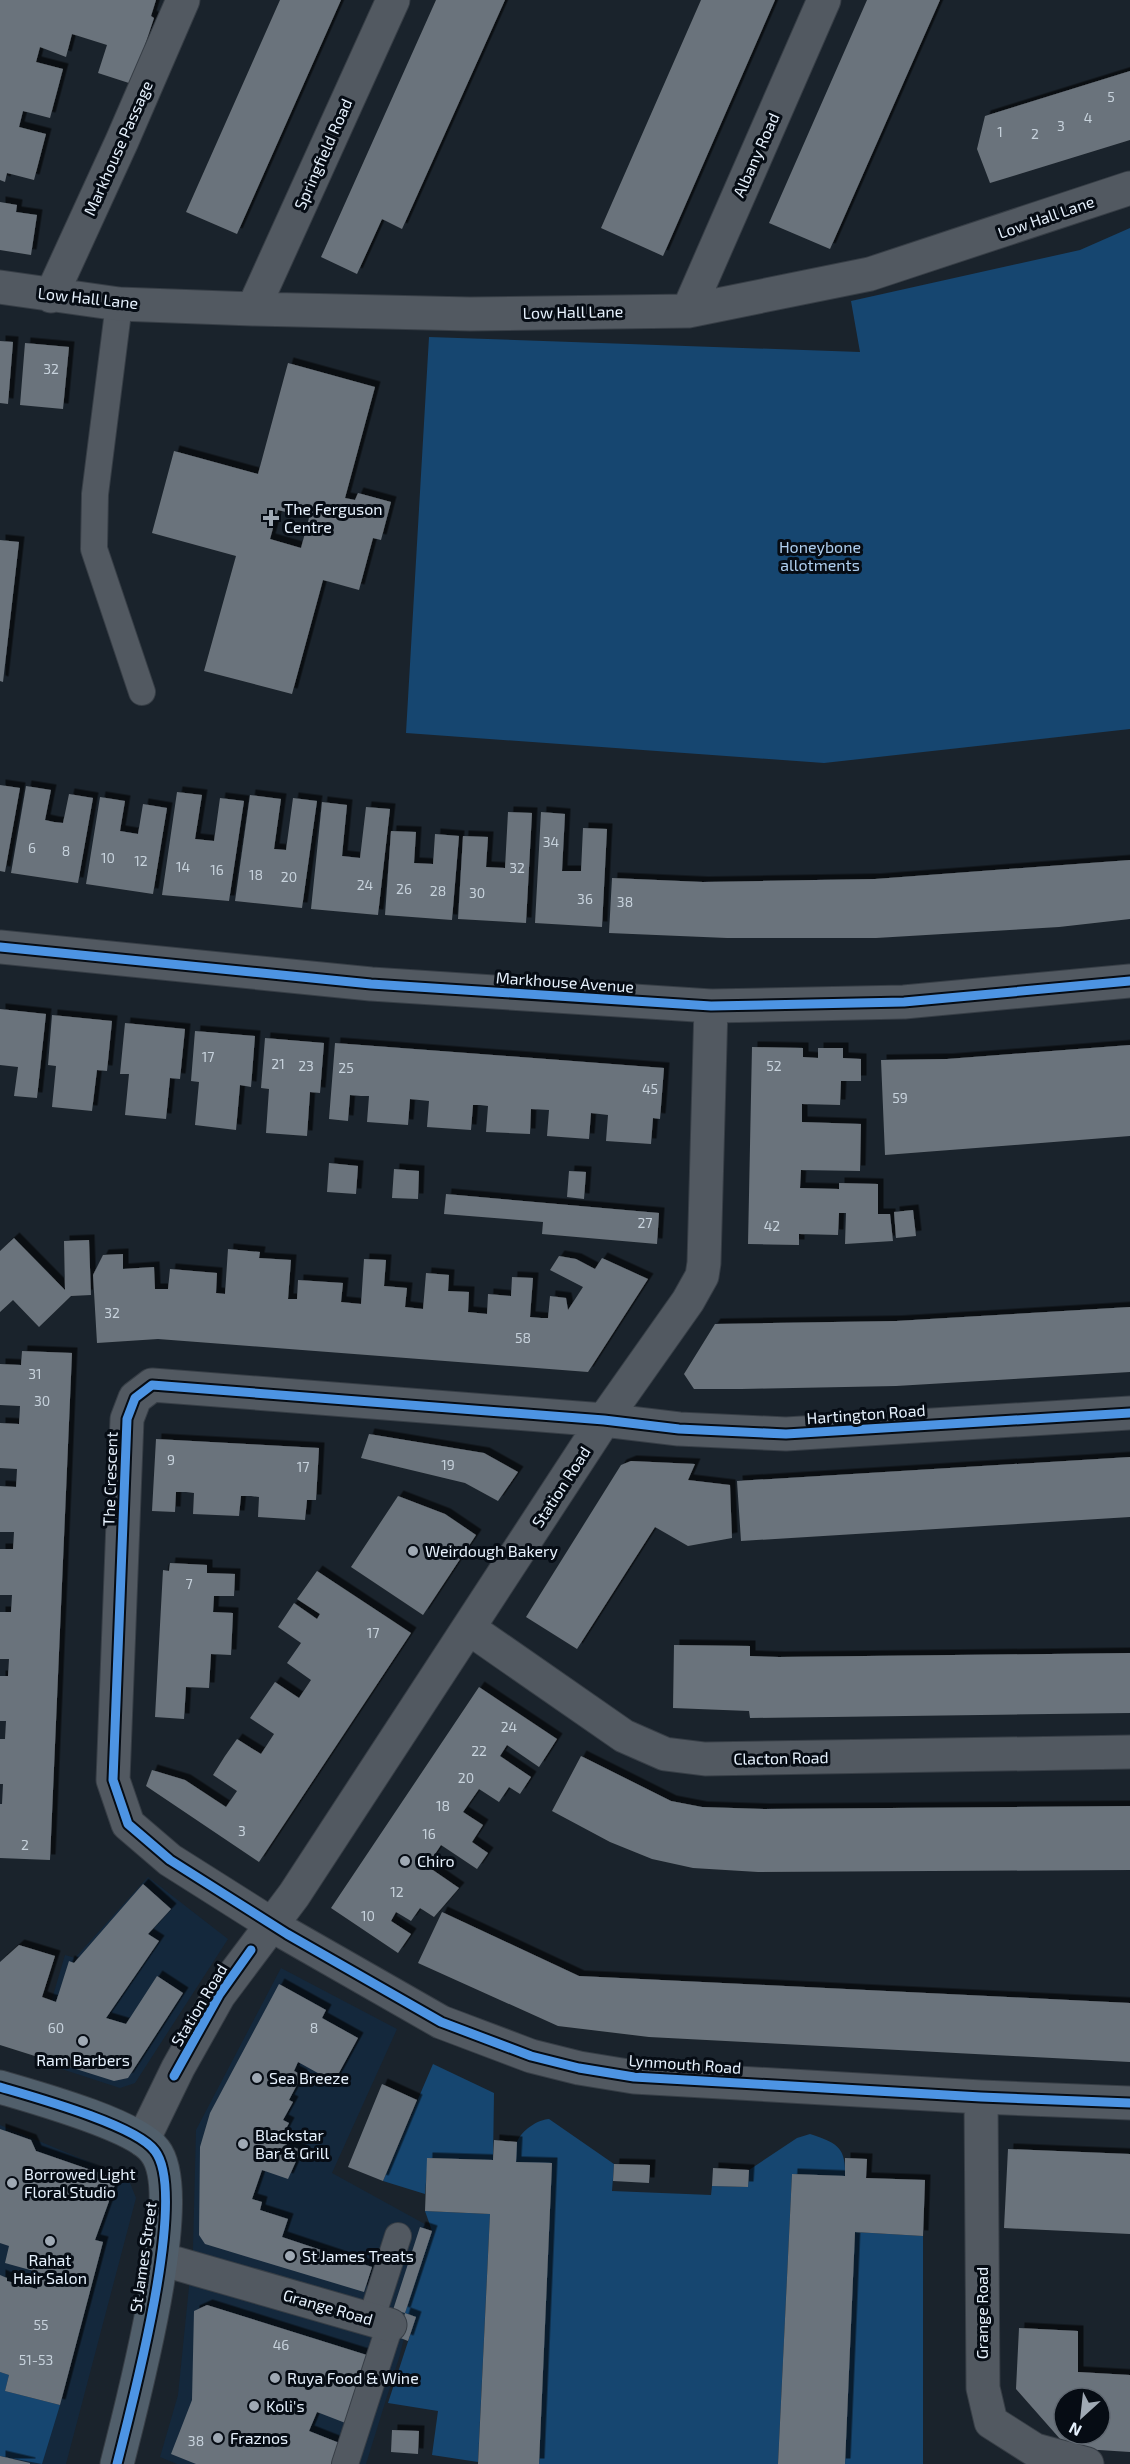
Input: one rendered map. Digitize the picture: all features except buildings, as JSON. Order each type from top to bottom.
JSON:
[{"type":"main road","name":"St James Street","points":[[0,2087],[89,2116],[142,2140],[155,2150],[164,2165],[167,2197],[160,2259],[119,2463]]},
{"type":"street","name":"Markhouse Passage","points":[[51,296],[183,0]]},
{"type":"street","name":"Springfield Road","points":[[253,309],[393,0]]},
{"type":"street","name":"Albany Road","points":[[688,310],[824,0]]},
{"type":"street","name":"Low Hall Lane","points":[[0,287],[119,304],[253,309],[470,314],[688,310],[870,274],[1130,188]]},
{"type":"street","name":"Markhouse Avenue","points":[[0,947],[371,984],[711,1006],[904,1002],[1130,981]]},
{"type":"street","name":"Station Road","points":[[142,2140],[178,2068],[219,1995],[301,1885],[470,1629],[604,1420],[688,1301],[702,1276],[711,1006]]},
{"type":"street","name":"The Crescent","points":[[271,1924],[170,1860],[128,1824],[114,1780],[127,1419],[135,1398],[152,1385],[604,1420]]},
{"type":"street","name":"Hartington Road","points":[[604,1420],[679,1429],[786,1434],[1130,1413]]},
{"type":"street","name":"Clacton Road","points":[[470,1629],[616,1731],[665,1754],[705,1759],[1130,1752]]},
{"type":"street","name":"Lynmouth Road","points":[[271,1924],[441,2022],[531,2056],[579,2068],[634,2077],[981,2097],[1130,2103]]},
{"type":"street","name":"Grange Road","points":[[981,2097],[983,2388],[991,2422],[1035,2450],[1087,2464]]},
{"type":"street","name":"Grange Road","points":[[160,2259],[381,2323]]},
{"type":"lane","points":[[119,304],[95,494],[94,549],[142,692]]},
{"type":"lane","points":[[381,2323],[398,2236]]},
{"type":"lane","name":"Grange Road","points":[[345,2464],[381,2323]]},
{"type":"shaded area","points":[[148,1877],[228,1939],[135,2083],[120,2088],[34,2060],[65,1955],[75,1958]]},
{"type":"shaded area","points":[[281,1968],[397,2029],[332,2173],[432,2228],[399,2358],[366,2464],[177,2464],[160,2457],[178,2395],[193,2248],[196,2130]]},
{"type":"shaded area","points":[[0,2125],[128,2178],[136,2198],[66,2464],[0,2464]]},
{"type":"green space","name":"Honeybone allotments","points":[[1130,228],[1130,729],[824,763],[406,733],[429,337],[860,352],[851,301],[1080,250]]},
{"type":"green space","points":[[433,2064],[494,2093],[493,2160],[428,2158],[425,2194],[383,2181]]},
{"type":"green space","points":[[549,2119],[614,2164],[612,2191],[711,2195],[712,2186],[748,2187],[749,2170],[797,2138],[810,2134],[827,2140],[841,2152],[844,2158],[845,2176],[792,2174],[778,2464],[539,2464],[552,2164],[516,2162],[516,2149],[519,2138],[530,2126]]},
{"type":"green space","points":[[425,2211],[490,2214],[478,2462],[432,2455],[438,2411],[388,2403],[416,2317],[405,2313],[432,2231]]},
{"type":"green space","points":[[855,2232],[923,2236],[923,2464],[845,2464]]},
{"type":"green space","points":[[0,2372],[9,2375],[5,2391],[60,2405],[42,2464],[0,2456]]},
{"type":"cycle path","points":[[0,947],[371,984],[711,1006],[904,1002],[1130,981]]},
{"type":"cycle path","points":[[1130,1413],[786,1434],[679,1429],[604,1420],[152,1385],[135,1398],[127,1419],[113,1780],[128,1824],[170,1860],[287,1934],[441,2022],[531,2056],[579,2068],[634,2077],[981,2097],[1130,2103]]},
{"type":"cycle path","points":[[174,2076],[219,1995],[251,1950]]},
{"type":"cycle path","points":[[0,2087],[83,2113],[128,2131],[155,2151],[164,2175],[165,2210],[162,2254],[144,2352],[117,2464]]},
{"type":"place","name":"The Ferguson Centre","points":[[271,518]]},
{"type":"place","name":"Weirdough Bakery","points":[[413,1551]]},
{"type":"place","name":"Chiro","points":[[405,1861]]},
{"type":"place","name":"Ram Barbers","points":[[83,2041]]},
{"type":"place","name":"Sea Breeze","points":[[257,2078]]},
{"type":"place","name":"Blackstar Bar & Grill","points":[[243,2144]]},
{"type":"place","name":"Borrowed Light Floral Studio","points":[[12,2183]]},
{"type":"place","name":"Rahat Hair Salon","points":[[50,2241]]},
{"type":"place","name":"St James Treats","points":[[290,2256]]},
{"type":"place","name":"Ruya Food & Wine","points":[[275,2378]]},
{"type":"place","name":"Koli's","points":[[254,2406]]},
{"type":"place","name":"Fraznos","points":[[218,2438]]}]
